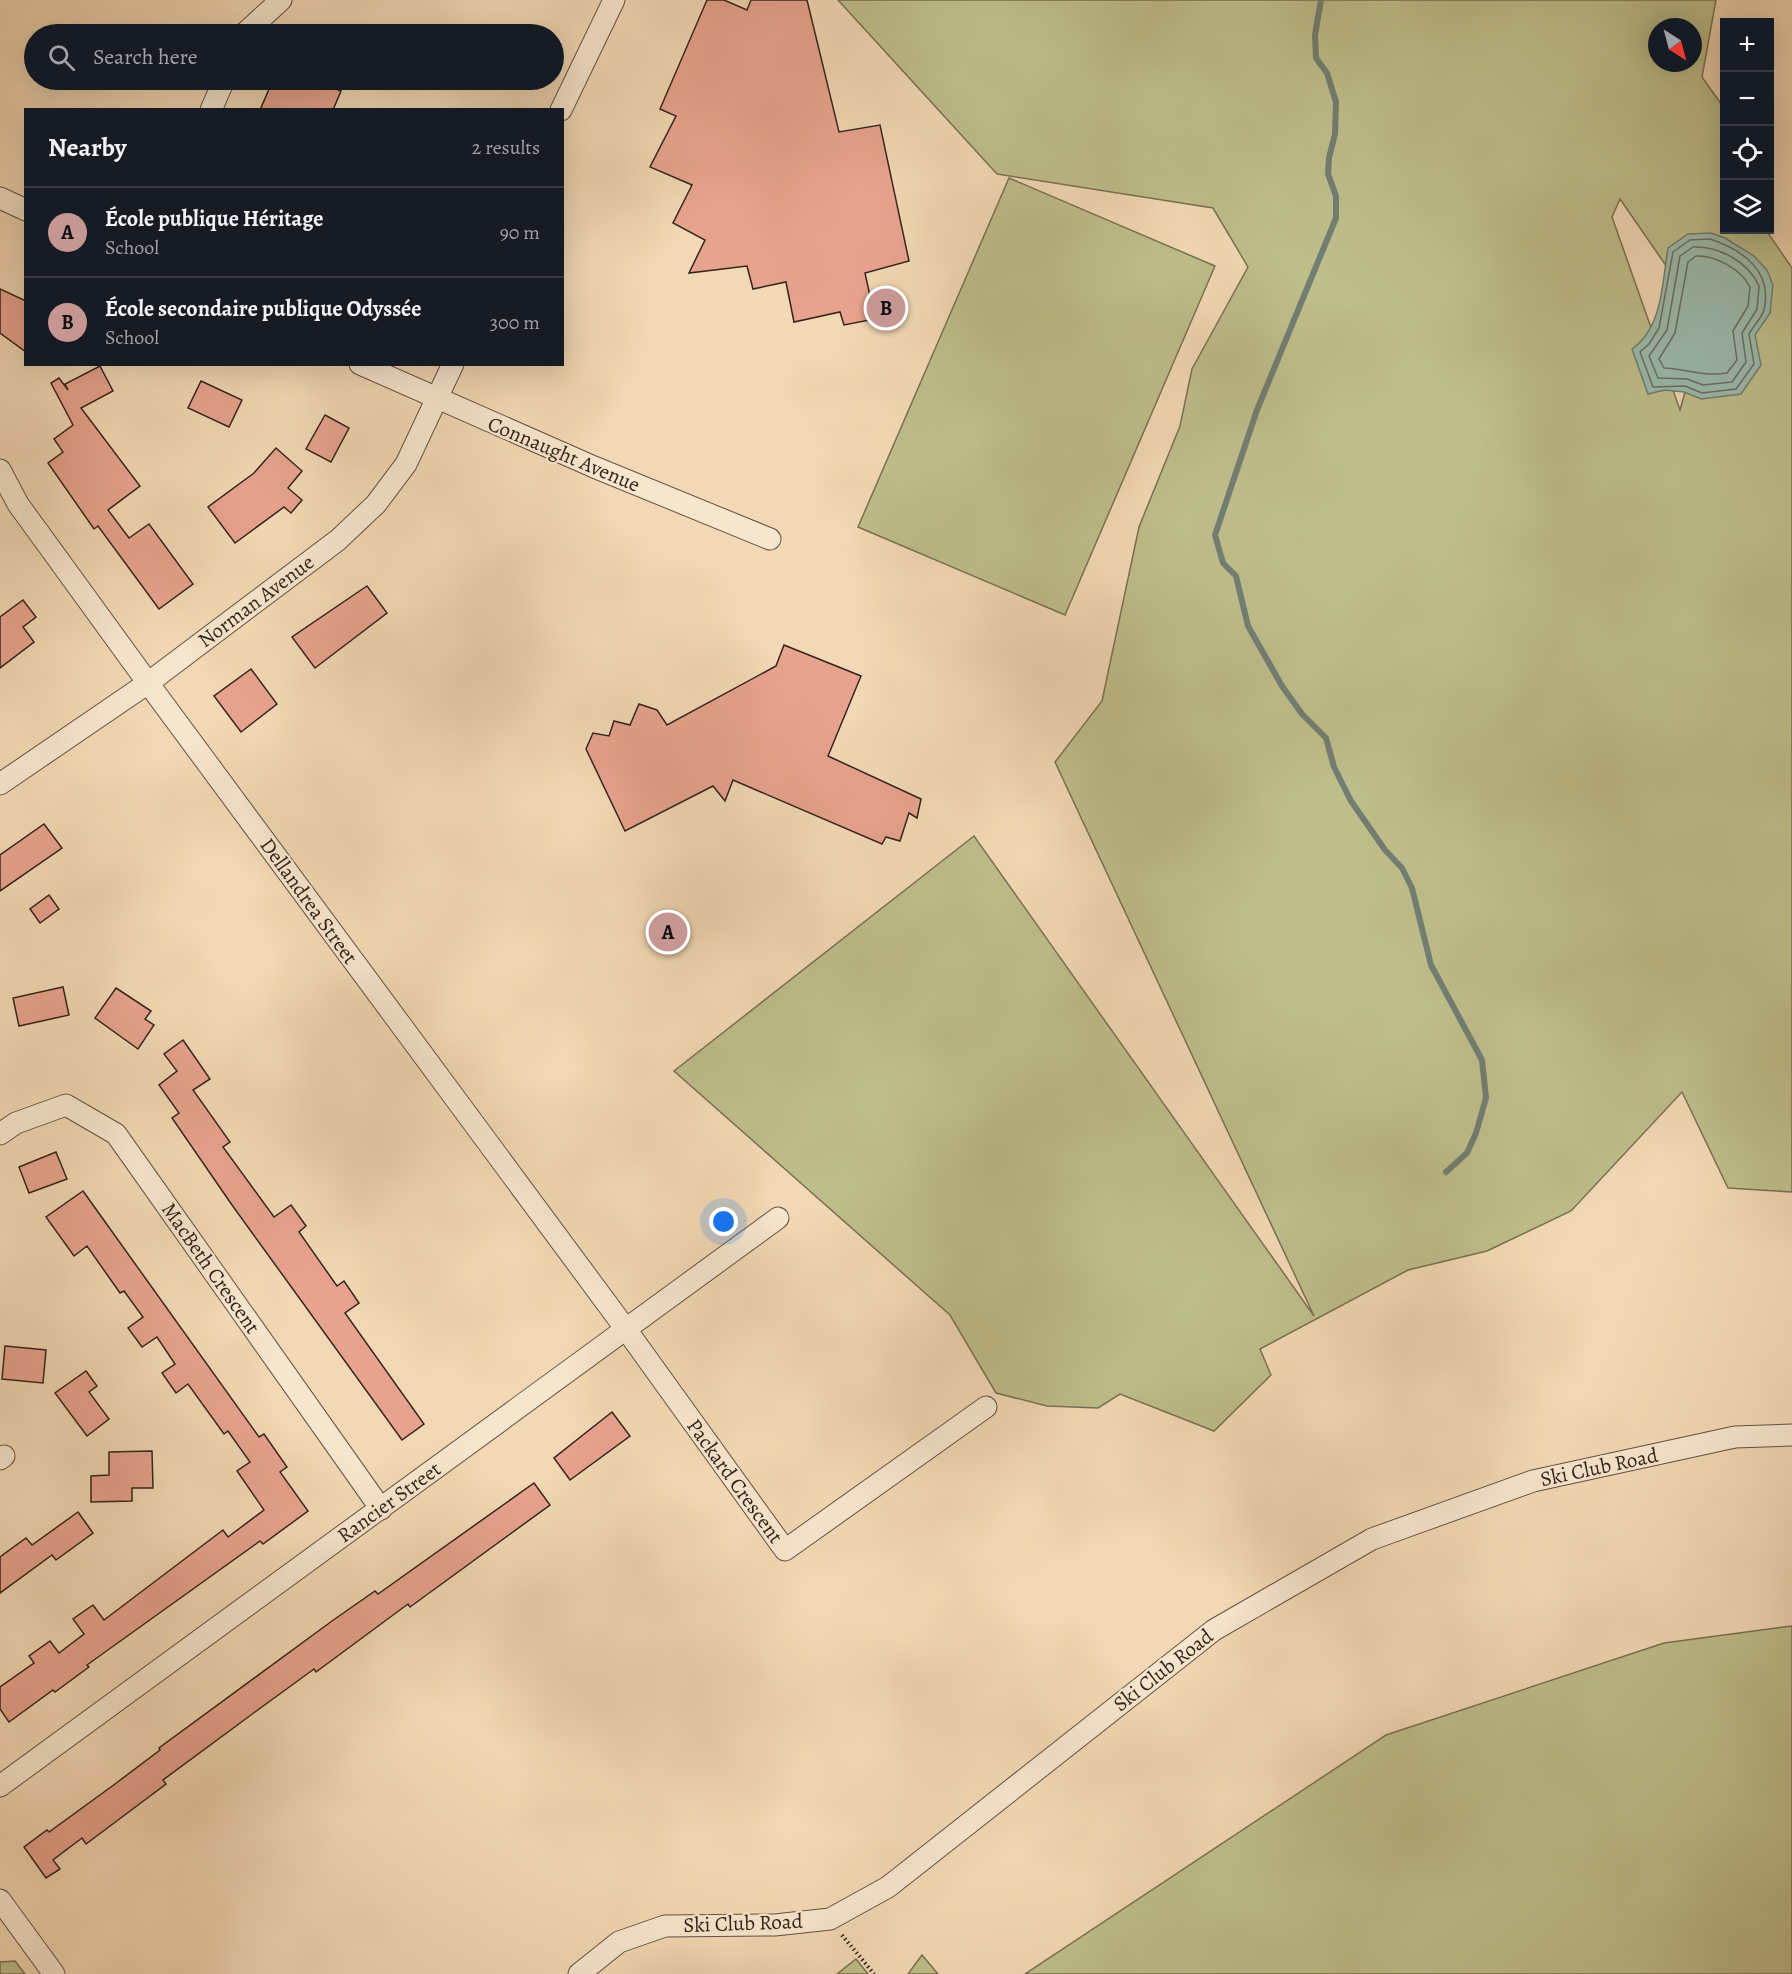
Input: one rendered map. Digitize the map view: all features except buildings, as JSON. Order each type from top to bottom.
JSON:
[{"type":"street","points":[[255,24],[281,0]]},
{"type":"street","points":[[562,108],[614,0]]},
{"type":"street","points":[[212,108],[220,90]]},
{"type":"street","points":[[0,198],[24,209]]},
{"type":"street","name":"Connaught Avenue","points":[[364,366],[438,401],[770,539]]},
{"type":"street","name":"Norman Avenue","points":[[0,784],[148,683],[338,540],[376,504],[406,464],[438,401],[452,366]]},
{"type":"street","name":"Dellandrea Street","points":[[0,470],[18,504],[148,683],[625,1328]]},
{"type":"street","name":"MacBeth Crescent","points":[[0,1134],[16,1123],[66,1105],[116,1134],[381,1509]]},
{"type":"street","name":"Rancier Street","points":[[0,1786],[778,1218]]},
{"type":"street","name":"Packard Crescent","points":[[625,1328],[784,1550],[986,1407]]},
{"type":"street","name":"Ski Club Road","points":[[579,1974],[619,1942],[665,1926],[775,1925],[830,1919],[840,1914],[888,1887],[1214,1629],[1372,1539],[1533,1481],[1735,1437],[1792,1435]]},
{"type":"street","points":[[0,1900],[54,1974]]},
{"type":"path","points":[[850,1946],[874,1974]]},
{"type":"green space","points":[[838,0],[1716,0],[1702,77],[1720,102],[1720,234],[1769,234],[1792,268],[1792,1192],[1728,1188],[1682,1092],[1571,1211],[1487,1251],[1408,1270],[1260,1349],[1271,1375],[1214,1431],[1120,1394],[1098,1408],[1047,1406],[996,1393],[950,1315],[674,1071],[974,836],[1314,1316],[1055,762],[1102,701],[1139,527],[1180,426],[1192,369],[1248,267],[1213,208],[997,174]],"holes":[[[1620,199],[1678,283],[1696,352],[1680,410],[1612,217]]]},
{"type":"green space","points":[[1009,178],[1215,266],[1065,615],[858,527]]},
{"type":"green space","points":[[1792,1626],[1792,1974],[1025,1974],[1386,1735],[1664,1643]]},
{"type":"green space","points":[[922,1955],[938,1974],[908,1974]]},
{"type":"green space","points":[[856,1959],[868,1974],[837,1974]]},
{"type":"green space","points":[[15,1961],[25,1974],[0,1974],[0,1962]]},
{"type":"water","points":[[1711,233],[1725,238],[1754,256],[1767,270],[1773,285],[1770,313],[1755,335],[1761,365],[1741,394],[1701,399],[1684,392],[1665,390],[1648,394],[1632,349],[1650,329],[1655,317],[1662,290],[1668,248],[1688,234]]},
{"type":"waterway","points":[[1321,0],[1315,35],[1316,58],[1327,73],[1336,102],[1335,134],[1328,174],[1336,196],[1336,218],[1257,410],[1215,535],[1223,563],[1236,576],[1248,626],[1282,686],[1302,714],[1326,738],[1334,767],[1351,801],[1385,850],[1402,868],[1412,888],[1431,965],[1482,1060],[1486,1098],[1476,1133],[1467,1153],[1446,1172]]},
{"type":"place","name":"École secondaire publique Odyssée","points":[[886,308]]},
{"type":"place","name":"École publique Héritage","points":[[668,932]]}]
